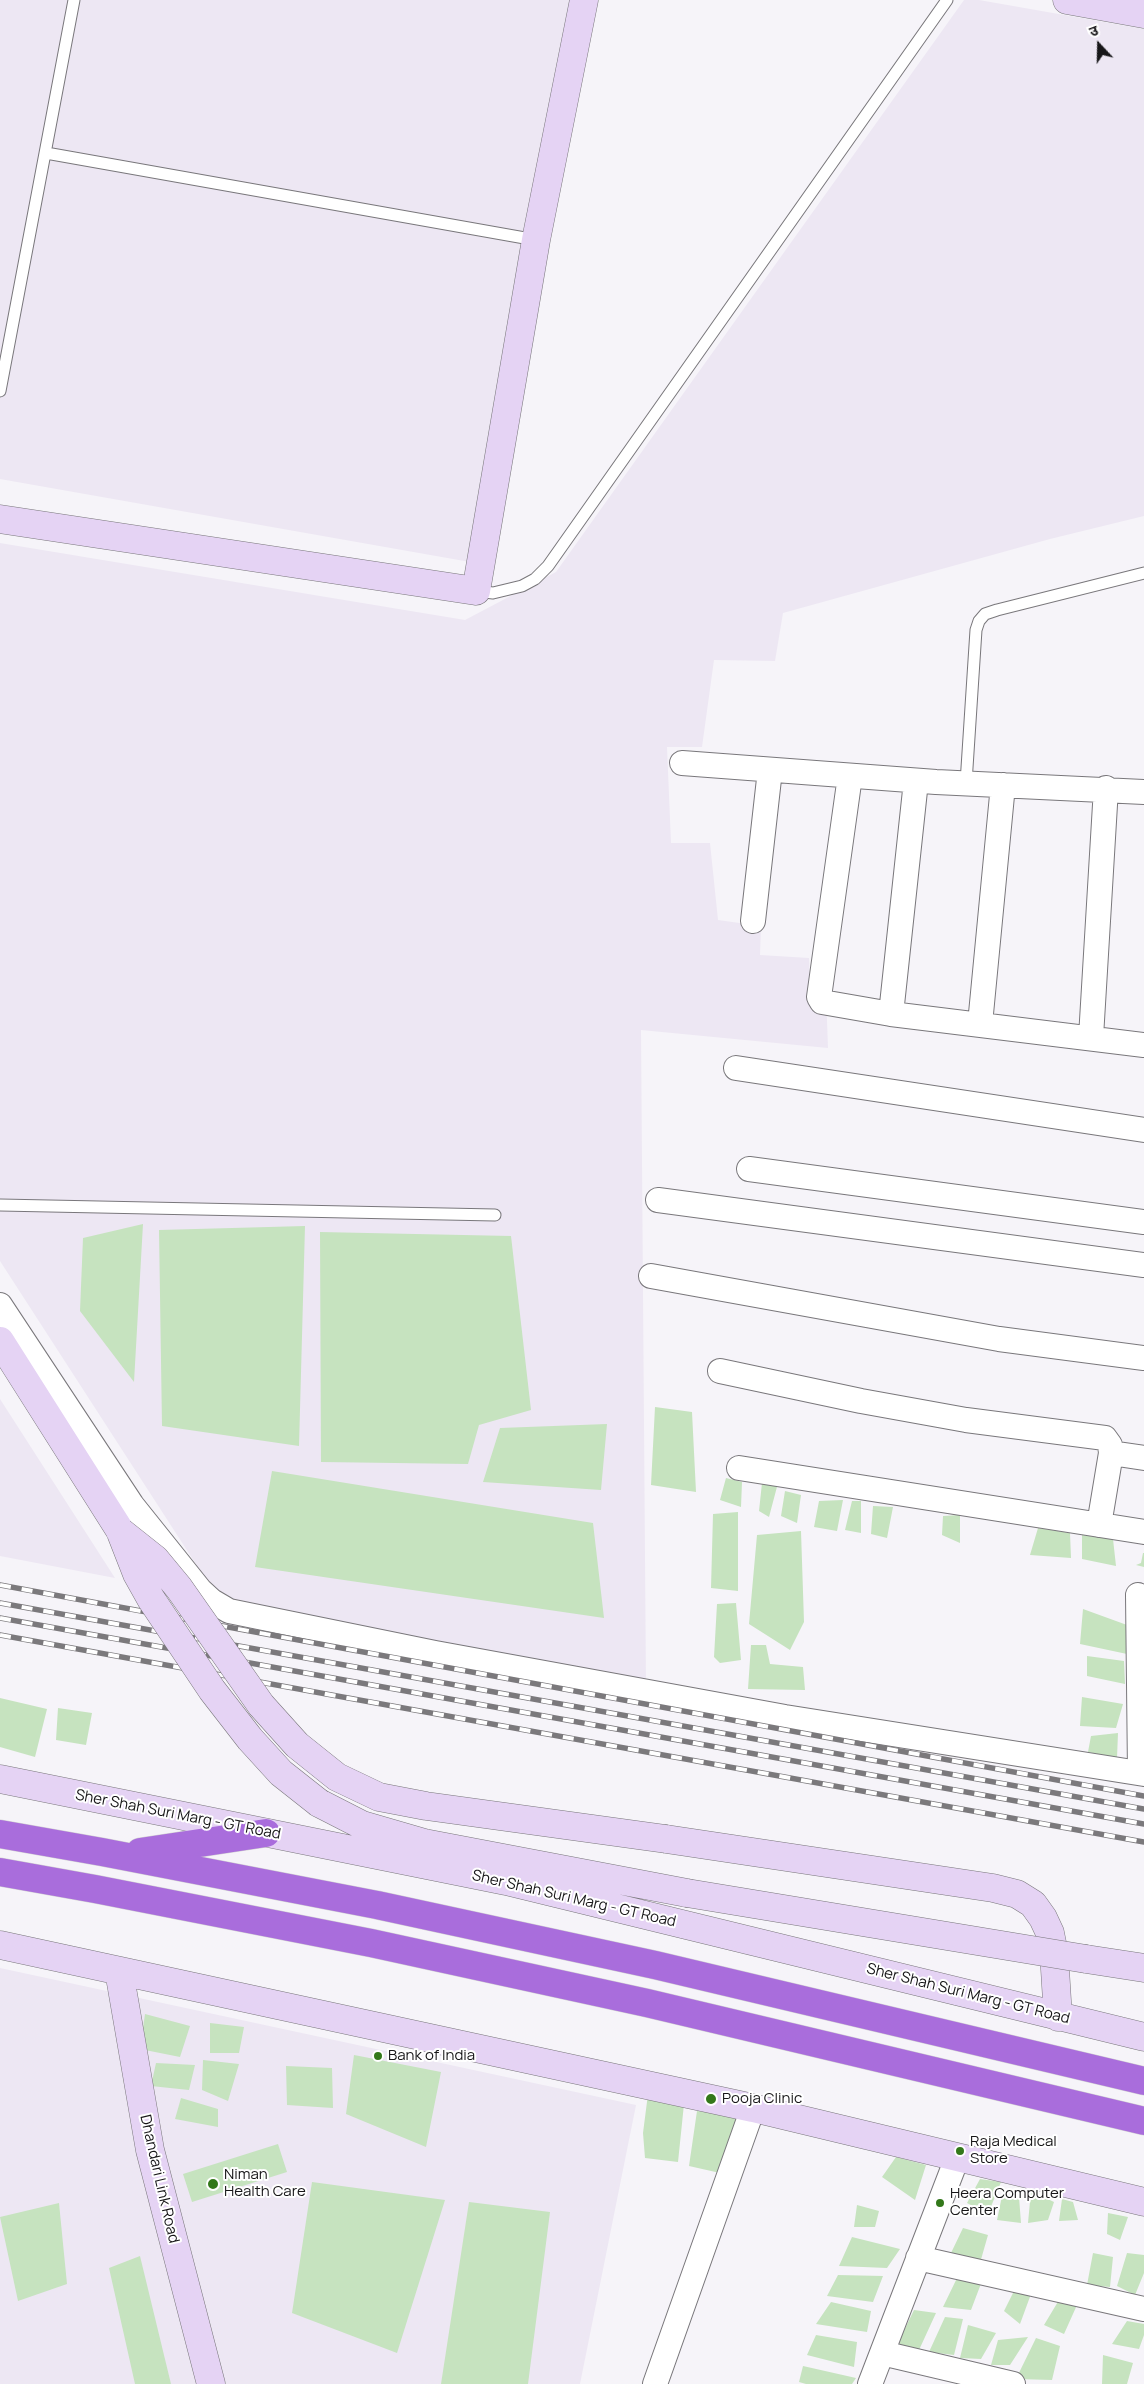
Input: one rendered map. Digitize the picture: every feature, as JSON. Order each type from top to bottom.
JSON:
[{"type":"highway","points":[[121,1855],[266,1833]]},
{"type":"highway","points":[[0,1834],[121,1855],[377,1905],[655,1965],[1144,2081]]},
{"type":"highway","points":[[0,1872],[371,1943],[637,2001],[1144,2121]]},
{"type":"street","points":[[0,519],[476,591],[536,240],[584,0]]},
{"type":"street","points":[[1067,0],[1112,4],[1144,14]]},
{"type":"street","points":[[682,763],[916,781],[1106,788],[1144,792]]},
{"type":"street","points":[[753,921],[770,770]]},
{"type":"street","points":[[850,776],[820,997],[825,1003],[891,1014],[1144,1045]]},
{"type":"street","points":[[891,1014],[916,781]]},
{"type":"street","points":[[980,1024],[1003,785]]},
{"type":"street","points":[[1091,1037],[1106,788]]},
{"type":"street","points":[[736,1068],[1144,1130]]},
{"type":"street","points":[[749,1169],[1144,1222]]},
{"type":"street","points":[[658,1200],[1144,1265]]},
{"type":"street","points":[[651,1276],[999,1339],[1144,1358]]},
{"type":"street","points":[[0,1305],[132,1505],[200,1590],[212,1601],[229,1611],[435,1653],[785,1717],[1142,1774],[1138,1595]]},
{"type":"street","points":[[0,1341],[121,1532],[137,1574],[151,1599],[212,1690],[250,1739],[281,1773],[319,1804],[362,1825],[424,1843],[687,1893],[1144,1968]]},
{"type":"street","points":[[720,1371],[861,1401],[956,1418],[1105,1438],[1110,1445],[1111,1453],[1099,1525]]},
{"type":"street","points":[[1111,1453],[1144,1458]]},
{"type":"street","points":[[739,1468],[1144,1532]]},
{"type":"street","points":[[121,1532],[155,1560],[179,1588],[260,1705],[297,1745],[336,1776],[379,1796],[426,1806],[666,1839],[993,1888],[1017,1894],[1033,1904],[1043,1918],[1050,1933],[1054,1953],[1058,2017]]},
{"type":"street","name":"Sher Shah Suri Marg - GT Road","points":[[0,1779],[506,1882],[1144,2037]]},
{"type":"street","points":[[0,1945],[753,2108],[1144,2202]]},
{"type":"street","name":"Dhandari Link Road","points":[[119,1971],[150,2150],[211,2384]]},
{"type":"street","points":[[655,2384],[753,2108]]},
{"type":"street","points":[[870,2384],[957,2158]]},
{"type":"street","points":[[918,2258],[1144,2309]]},
{"type":"street","points":[[882,2353],[1013,2384]]},
{"type":"lane","points":[[0,391],[74,0]]},
{"type":"lane","points":[[476,591],[493,593],[515,589],[535,579],[548,566],[946,0]]},
{"type":"lane","points":[[46,153],[536,240]]},
{"type":"lane","points":[[966,783],[976,630],[979,621],[985,614],[997,610],[1144,572]]},
{"type":"lane","points":[[0,1205],[495,1216]]},
{"type":"shaded area","points":[[0,0],[570,0],[470,562],[0,479]]},
{"type":"shaded area","points":[[964,0],[979,0],[1144,29],[1144,516],[1050,539],[783,613],[775,661],[714,660],[702,747],[667,747],[671,843],[710,843],[718,920],[761,926],[760,955],[809,958],[810,992],[826,993],[828,1048],[641,1030],[646,1687],[223,1606],[0,1261],[0,543],[465,620],[556,572]]},
{"type":"shaded area","points":[[0,1399],[115,1578],[0,1556]]},
{"type":"shaded area","points":[[0,1968],[636,2105],[580,2384],[0,2384]]},
{"type":"building","points":[[143,1224],[134,1382],[80,1311],[83,1238]]},
{"type":"building","points":[[305,1226],[299,1446],[162,1426],[159,1230]]},
{"type":"building","points":[[320,1232],[511,1236],[531,1410],[479,1425],[468,1464],[321,1462]]},
{"type":"building","points":[[655,1407],[692,1412],[696,1492],[651,1485]]},
{"type":"building","points":[[607,1424],[601,1490],[483,1482],[500,1428]]},
{"type":"building","points":[[272,1471],[593,1523],[604,1618],[255,1567]]},
{"type":"building","points":[[726,1478],[742,1482],[741,1507],[720,1500]]},
{"type":"building","points":[[762,1483],[778,1483],[769,1517],[759,1511]]},
{"type":"building","points":[[785,1491],[801,1495],[797,1523],[781,1516]]},
{"type":"building","points":[[843,1500],[837,1531],[814,1527],[819,1501]]},
{"type":"building","points":[[852,1501],[861,1501],[861,1533],[845,1530]]},
{"type":"building","points":[[873,1506],[893,1507],[887,1538],[871,1534]]},
{"type":"building","points":[[738,1512],[738,1591],[711,1588],[713,1514]]},
{"type":"building","points":[[960,1515],[960,1543],[942,1535],[943,1516]]},
{"type":"building","points":[[1038,1528],[1070,1533],[1071,1558],[1030,1555]]},
{"type":"building","points":[[801,1531],[804,1622],[790,1650],[749,1624],[757,1535]]},
{"type":"building","points":[[1082,1535],[1113,1539],[1116,1566],[1082,1559]]},
{"type":"building","points":[[1143,1553],[1144,1567],[1136,1565],[1141,1563]]},
{"type":"building","points":[[736,1603],[741,1660],[720,1663],[714,1657],[717,1604]]},
{"type":"building","points":[[1083,1609],[1127,1625],[1127,1654],[1080,1644]]},
{"type":"building","points":[[751,1645],[766,1645],[770,1664],[803,1667],[805,1690],[748,1689]]},
{"type":"building","points":[[1087,1656],[1124,1661],[1125,1684],[1087,1676]]},
{"type":"building","points":[[1082,1697],[1123,1704],[1116,1728],[1080,1726]]},
{"type":"building","points":[[0,1698],[47,1709],[35,1757],[0,1747]]},
{"type":"building","points":[[58,1708],[92,1713],[86,1745],[56,1740]]},
{"type":"building","points":[[1118,1733],[1117,1758],[1088,1752],[1091,1736]]},
{"type":"building","points":[[145,2014],[190,2026],[180,2057],[140,2049]]},
{"type":"building","points":[[210,2023],[244,2027],[239,2053],[210,2053]]},
{"type":"building","points":[[354,2055],[441,2072],[426,2147],[346,2114]]},
{"type":"building","points":[[203,2060],[239,2064],[228,2101],[202,2090]]},
{"type":"building","points":[[156,2063],[195,2065],[189,2090],[151,2086]]},
{"type":"building","points":[[286,2066],[332,2068],[333,2108],[287,2105]]},
{"type":"building","points":[[648,2094],[684,2104],[678,2162],[645,2158],[643,2133]]},
{"type":"building","points":[[181,2098],[218,2109],[218,2127],[175,2119]]},
{"type":"building","points":[[697,2111],[738,2115],[720,2173],[689,2166]]},
{"type":"building","points":[[278,2144],[287,2172],[192,2202],[183,2174]]},
{"type":"building","points":[[896,2157],[926,2165],[915,2200],[882,2177]]},
{"type":"building","points":[[980,2179],[1001,2182],[988,2214],[967,2203]]},
{"type":"building","points":[[312,2182],[445,2200],[397,2353],[292,2313]]},
{"type":"building","points":[[1031,2191],[1054,2202],[1048,2220],[1028,2223]]},
{"type":"building","points":[[1002,2196],[1019,2197],[1021,2223],[997,2220]]},
{"type":"building","points":[[1062,2199],[1073,2202],[1078,2220],[1059,2221]]},
{"type":"building","points":[[469,2202],[550,2212],[528,2384],[441,2384]]},
{"type":"building","points":[[59,2203],[67,2284],[18,2301],[0,2217]]},
{"type":"building","points":[[857,2205],[879,2211],[875,2227],[854,2227]]},
{"type":"building","points":[[1108,2213],[1128,2217],[1120,2240],[1107,2234]]},
{"type":"building","points":[[963,2228],[988,2235],[980,2263],[951,2253]]},
{"type":"building","points":[[852,2237],[900,2249],[887,2268],[839,2266]]},
{"type":"building","points":[[1093,2253],[1113,2257],[1110,2287],[1087,2285]]},
{"type":"building","points":[[1127,2253],[1144,2255],[1144,2273],[1135,2295],[1117,2286]]},
{"type":"building","points":[[140,2256],[171,2384],[135,2384],[109,2268]]},
{"type":"building","points":[[838,2275],[883,2276],[873,2302],[827,2296]]},
{"type":"building","points":[[958,2276],[982,2281],[971,2310],[943,2307]]},
{"type":"building","points":[[1014,2291],[1031,2294],[1020,2324],[1004,2311]]},
{"type":"building","points":[[1059,2300],[1077,2305],[1064,2334],[1044,2325]]},
{"type":"building","points":[[831,2302],[871,2311],[867,2332],[816,2324]]},
{"type":"building","points":[[914,2310],[936,2313],[919,2350],[896,2347]]},
{"type":"building","points":[[945,2317],[963,2319],[954,2355],[929,2352]]},
{"type":"building","points":[[1127,2321],[1144,2324],[1144,2335],[1139,2349],[1112,2344]]},
{"type":"building","points":[[968,2325],[996,2333],[981,2359],[960,2358]]},
{"type":"building","points":[[816,2335],[857,2342],[854,2367],[807,2355]]},
{"type":"building","points":[[1028,2337],[1010,2365],[991,2365],[998,2340]]},
{"type":"building","points":[[1036,2338],[1060,2346],[1052,2380],[1016,2379]]},
{"type":"building","points":[[1103,2355],[1133,2363],[1127,2384],[1102,2384]]},
{"type":"building","points":[[803,2366],[856,2378],[852,2384],[806,2384],[799,2382]]},
{"type":"railway","points":[[0,1585],[1144,1796]]},
{"type":"railway","points":[[0,1603],[1144,1809]]},
{"type":"railway","points":[[0,1618],[1144,1824]]},
{"type":"railway","points":[[0,1635],[1144,1842]]},
{"type":"place","name":"Bank of India","points":[[378,2056]]},
{"type":"place","name":"Pooja Clinic","points":[[711,2099]]},
{"type":"place","name":"Raja Medical Store","points":[[960,2151]]},
{"type":"place","name":"Niman Health Care","points":[[213,2184]]},
{"type":"place","name":"Heera Computer Center","points":[[940,2203]]}]
